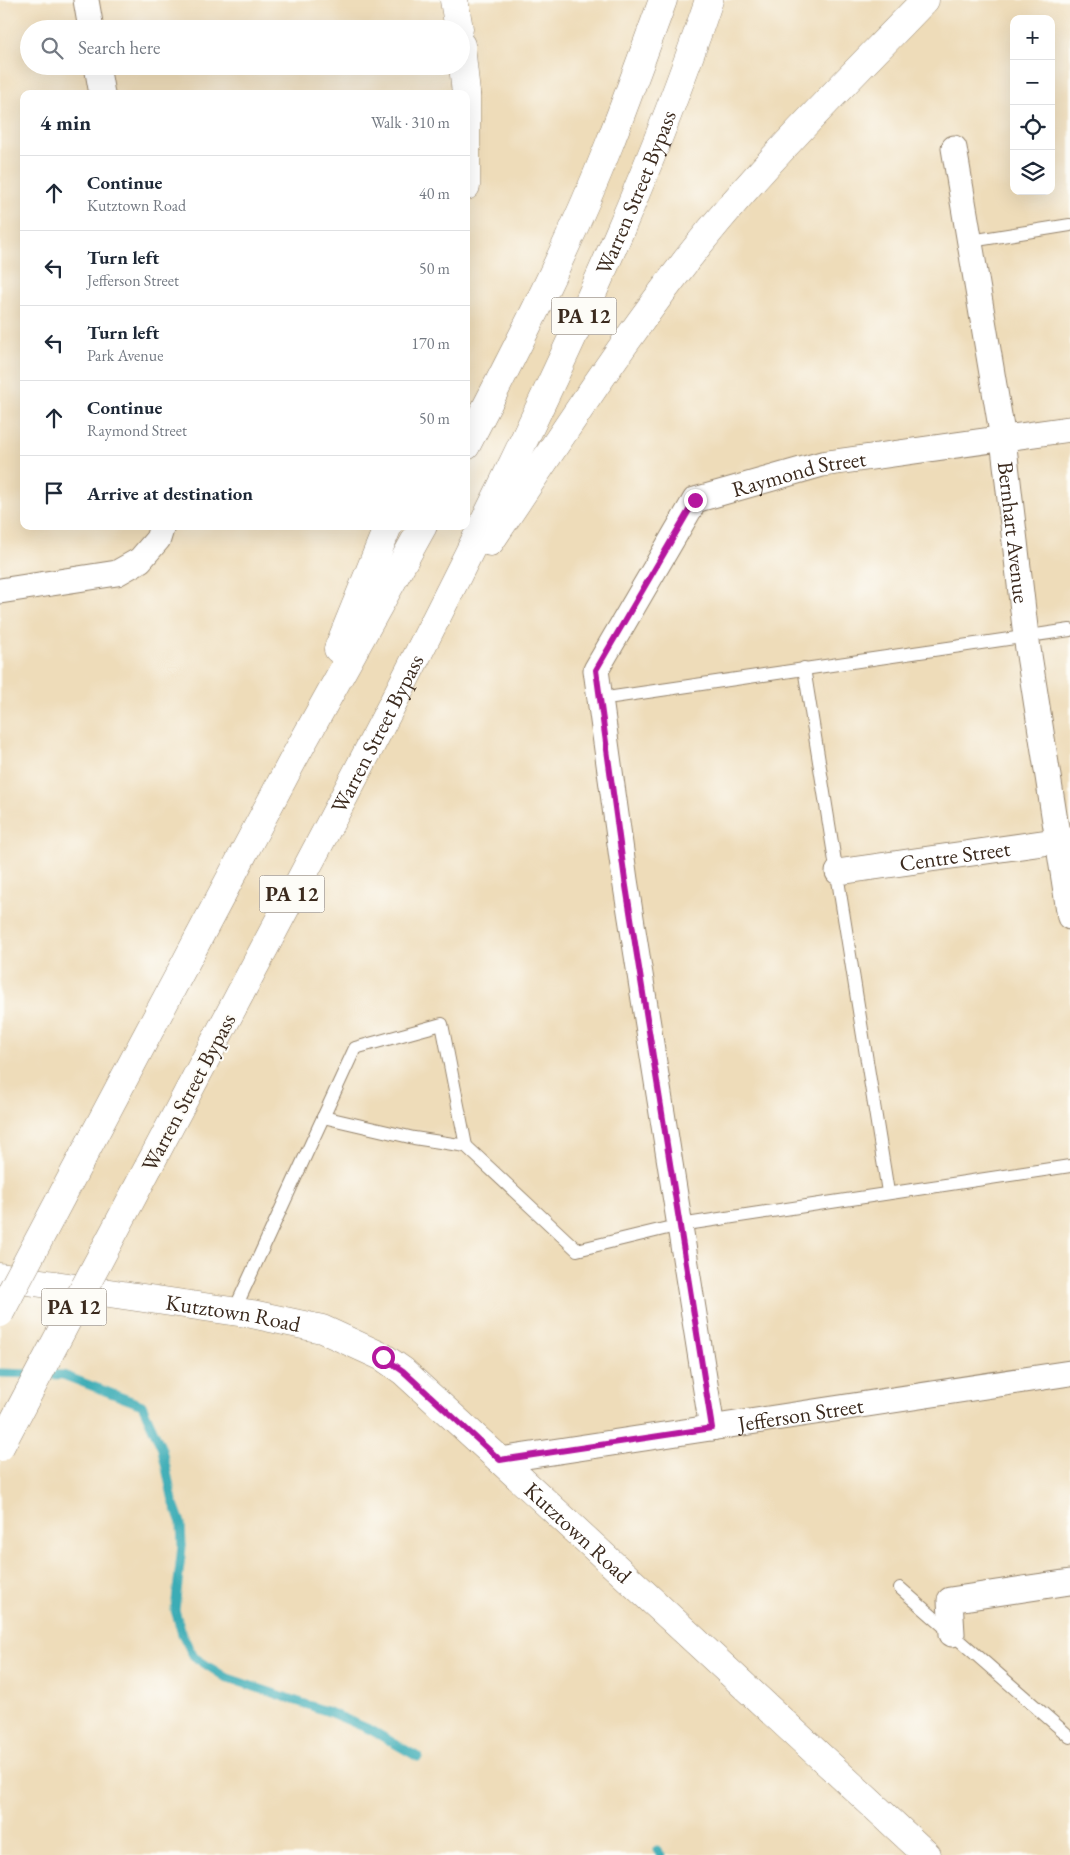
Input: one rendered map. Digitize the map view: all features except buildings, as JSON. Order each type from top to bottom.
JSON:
[{"type":"main road","points":[[454,0],[457,20]]},
{"type":"main road","name":"Warren Street Bypass","points":[[470,438],[544,291],[609,146],[663,0]]},
{"type":"main road","name":"Warren Street Bypass","points":[[0,1448],[436,622],[586,311],[619,236],[676,94],[709,0]]},
{"type":"main road","points":[[436,622],[605,372],[683,266],[751,183],[925,0]]},
{"type":"main road","points":[[464,75],[466,90]]},
{"type":"main road","points":[[293,760],[386,530]]},
{"type":"main road","name":"PA 12","points":[[0,1313],[293,760],[421,530]]},
{"type":"main road","name":"Kutztown Road","points":[[0,1277],[234,1312],[322,1329],[383,1357],[403,1371],[927,1855]]},
{"type":"street","points":[[86,0],[89,20]]},
{"type":"street","points":[[99,75],[101,90]]},
{"type":"street","name":"Bernhart Avenue","points":[[954,148],[1003,439],[1026,636],[1064,840],[1070,917]]},
{"type":"street","name":"Raymond Street","points":[[712,1428],[627,889],[596,670],[695,500],[822,464],[1070,429]]},
{"type":"street","points":[[0,591],[117,573],[140,560],[158,539],[161,530]]},
{"type":"street","name":"Centre Street","points":[[838,872],[1064,840]]},
{"type":"street","name":"Jefferson Street","points":[[500,1460],[1070,1373]]},
{"type":"street","points":[[952,1634],[950,1600],[1070,1582]]},
{"type":"lane","points":[[971,240],[1070,226]]},
{"type":"lane","points":[[600,699],[1070,630]]},
{"type":"lane","points":[[804,668],[888,1192]]},
{"type":"lane","points":[[234,1312],[355,1048],[442,1024],[466,1146]]},
{"type":"lane","points":[[323,1117],[414,1138],[466,1146],[577,1250],[680,1225],[888,1192],[1070,1166]]},
{"type":"lane","points":[[900,1588],[1070,1737]]},
{"type":"waterway","points":[[0,1373],[63,1375],[142,1405],[162,1449],[173,1501],[181,1523],[182,1546],[175,1610],[182,1634],[194,1657],[225,1677],[329,1712],[371,1730],[418,1757]]},
{"type":"waterway","points":[[657,1850],[661,1855]]},
{"type":"route","points":[[383,1357],[403,1371],[500,1460],[712,1428],[625,880],[596,670],[695,500]]}]
